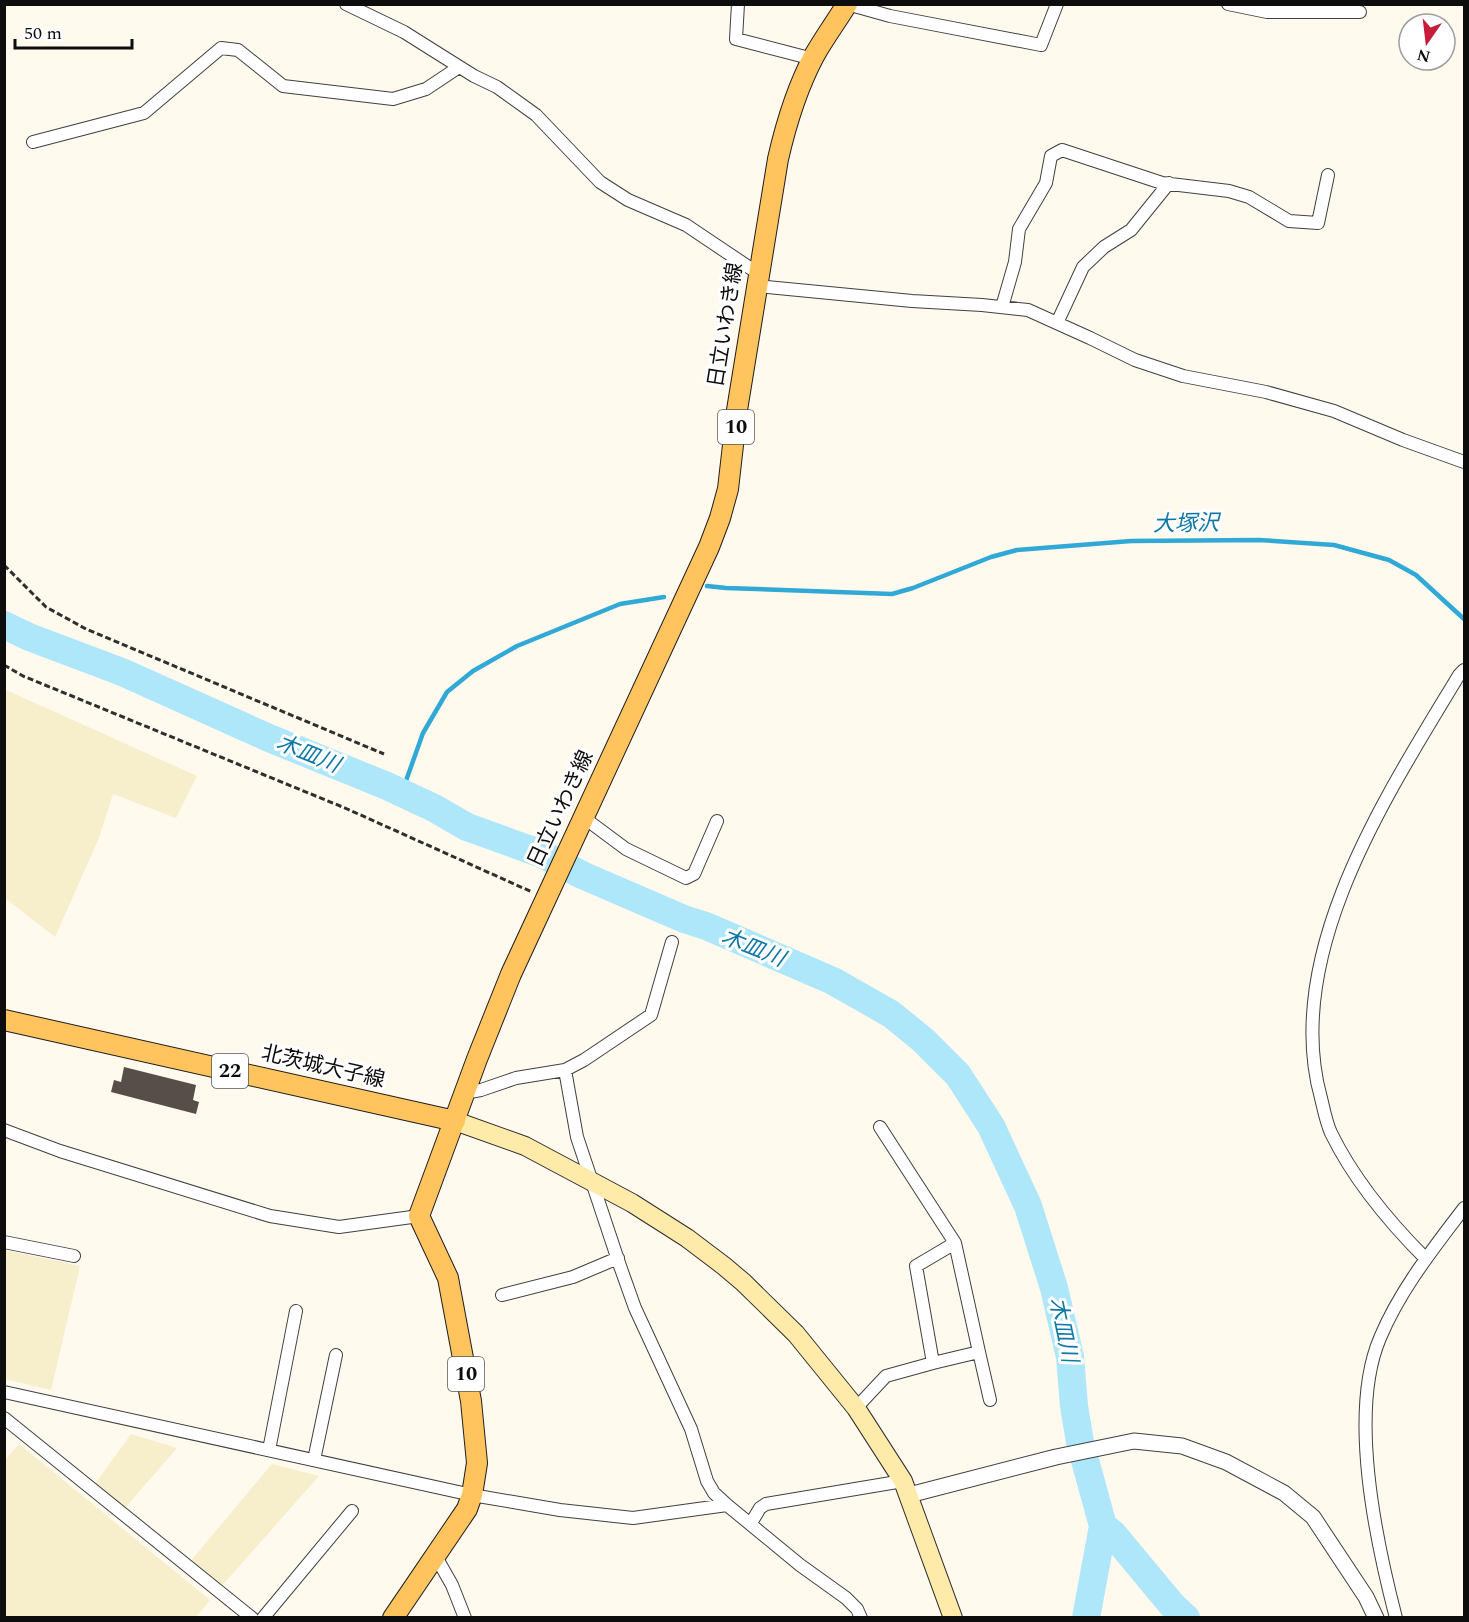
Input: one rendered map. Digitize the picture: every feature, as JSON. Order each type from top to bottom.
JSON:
[{"type":"main road","name":"日立いわき線","points":[[419,1216],[464,1093],[512,974],[709,547],[720,518],[728,489],[737,410],[777,159],[795,99],[813,58],[847,4]]},
{"type":"main road","name":"北茨城大子線","points":[[4,1020],[455,1121]]},
{"type":"main road","points":[[455,1121],[525,1146],[633,1203],[687,1238],[743,1282],[796,1334],[856,1408],[906,1488],[953,1617]]},
{"type":"main road","name":"10","points":[[393,1617],[467,1509],[472,1495],[477,1463],[471,1401],[448,1278],[419,1216]]},
{"type":"street","points":[[346,4],[404,32],[497,87],[536,115],[600,182],[628,200],[693,229],[758,280],[912,301],[1028,310],[1135,360],[1183,376],[1266,393],[1334,411],[1464,462]]},
{"type":"street","points":[[738,4],[736,39],[813,58]]},
{"type":"street","points":[[847,4],[890,16],[1041,45],[1057,4]]},
{"type":"street","points":[[1228,4],[1267,12],[1360,12]]},
{"type":"street","points":[[33,141],[144,113],[220,48],[238,50],[283,86],[393,99],[426,89],[459,66]]},
{"type":"street","points":[[1002,307],[1015,262],[1019,229],[1046,183],[1051,156],[1062,150],[1162,183],[1229,191],[1249,197],[1289,221],[1318,223],[1329,175]]},
{"type":"street","points":[[1057,323],[1083,267],[1104,247],[1131,230],[1169,183]]},
{"type":"street","points":[[1426,1259],[1396,1229],[1350,1166],[1330,1131],[1316,1080],[1314,1057],[1316,984],[1332,920],[1360,848],[1403,767],[1464,670]]},
{"type":"street","points":[[579,826],[686,878],[694,874],[717,821]]},
{"type":"street","points":[[464,1093],[481,1090],[516,1077],[565,1070],[651,1015],[672,942]]},
{"type":"street","points":[[565,1070],[577,1137],[635,1308],[691,1429],[707,1481],[714,1493],[727,1505],[800,1565],[846,1598],[857,1609],[861,1617]]},
{"type":"street","points":[[880,1127],[955,1243],[990,1400]]},
{"type":"street","points":[[4,1130],[60,1151],[270,1216],[339,1227],[419,1216]]},
{"type":"street","points":[[1396,1617],[1380,1553],[1370,1479],[1365,1412],[1368,1382],[1378,1340],[1398,1298],[1464,1208]]},
{"type":"street","points":[[4,1242],[74,1256]]},
{"type":"street","points":[[933,1364],[916,1266],[955,1243]]},
{"type":"street","points":[[502,1295],[573,1277],[618,1258]]},
{"type":"street","points":[[268,1450],[296,1311]]},
{"type":"street","points":[[856,1408],[886,1376],[979,1352]]},
{"type":"street","points":[[314,1460],[336,1355]]},
{"type":"street","points":[[4,1392],[472,1495],[560,1510],[633,1518],[727,1505]]},
{"type":"street","points":[[4,1418],[252,1617]]},
{"type":"street","points":[[751,1523],[760,1508],[766,1504],[906,1488],[1134,1441],[1182,1446],[1227,1462],[1284,1493],[1313,1517],[1366,1597],[1376,1617]]},
{"type":"street","points":[[263,1617],[352,1511]]},
{"type":"street","points":[[435,1555],[452,1585],[465,1617]]},
{"type":"path","points":[[4,564],[46,607],[86,629],[384,754]]},
{"type":"path","points":[[4,665],[22,676],[549,893]]},
{"type":"shaded area","points":[[4,689],[197,776],[176,818],[113,794],[99,838],[55,937],[5,898]]},
{"type":"shaded area","points":[[5,1250],[80,1266],[51,1390],[5,1379]]},
{"type":"shaded area","points":[[131,1434],[177,1448],[124,1509],[95,1484]]},
{"type":"shaded area","points":[[19,1444],[210,1600],[196,1617],[5,1617],[5,1460]]},
{"type":"shaded area","points":[[272,1464],[319,1476],[219,1589],[189,1563]]},
{"type":"building","points":[[124,1067],[196,1085],[193,1100],[199,1102],[196,1114],[111,1092],[114,1080],[121,1082]]},
{"type":"waterway","name":"大塚沢","points":[[707,586],[892,594],[991,557],[1017,550],[1131,541],[1259,540],[1334,545],[1389,560],[1416,575],[1464,619]]},
{"type":"waterway","points":[[402,792],[423,733],[447,692],[473,671],[517,646],[620,604],[664,597]]},
{"type":"waterway","name":"木皿川","points":[[4,625],[29,637],[122,672],[269,738],[387,786],[434,808],[467,827],[542,854],[582,875],[833,981],[891,1014],[923,1040],[958,1075],[991,1126],[1028,1206],[1054,1288],[1070,1357],[1080,1442],[1103,1526],[1086,1618]]},
{"type":"waterway","points":[[1103,1526],[1113,1534],[1172,1605],[1186,1618]]}]
